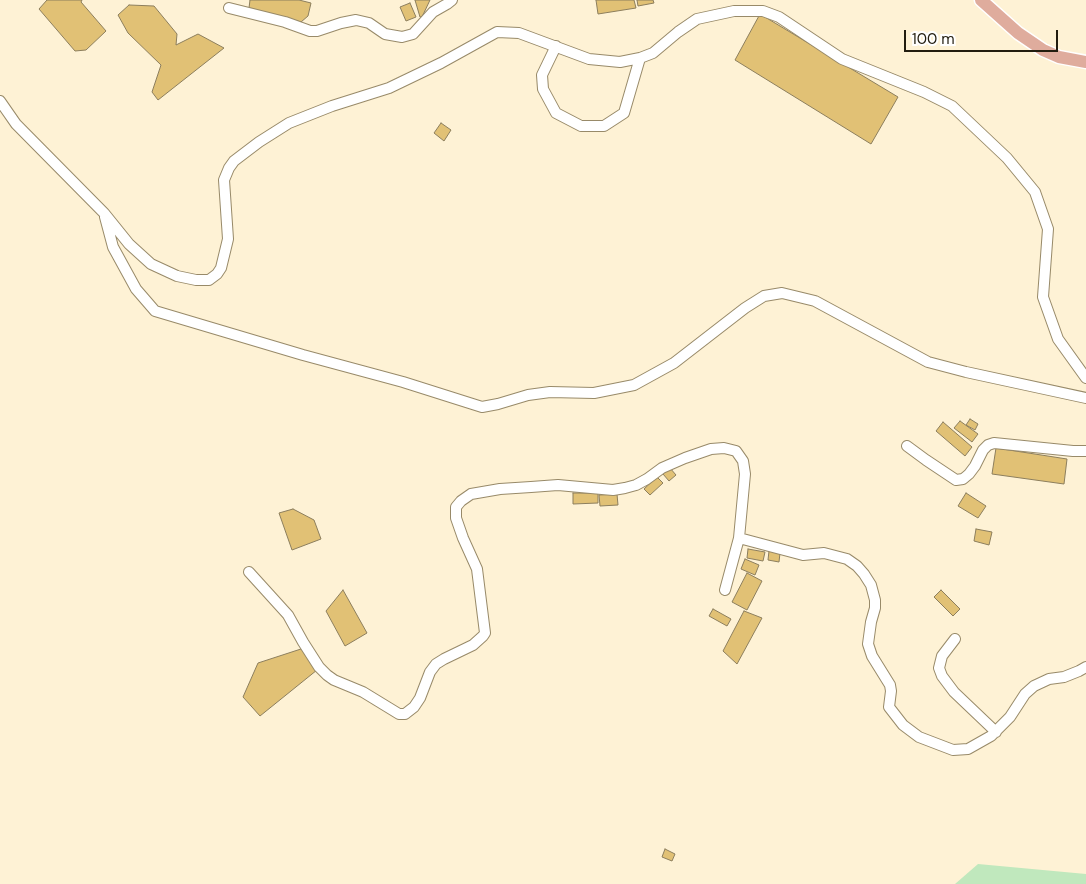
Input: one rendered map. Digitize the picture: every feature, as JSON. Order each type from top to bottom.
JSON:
[{"type":"main road","points":[[981,0],[1018,33],[1043,50],[1059,57],[1086,62]]},
{"type":"street","points":[[229,8],[318,31],[356,20],[369,23],[385,34],[402,37],[413,34],[433,12],[452,0]]},
{"type":"street","points":[[0,101],[16,124],[104,213],[129,244],[150,264],[177,276],[196,280],[209,280],[221,268],[228,238],[224,180],[229,168],[234,161],[258,142],[289,123],[332,106],[389,88],[497,32],[519,33],[589,58],[620,62],[653,53],[697,19],[734,11],[763,11],[779,18],[842,59],[924,92],[952,106],[1008,158],[1035,192],[1048,229],[1043,297],[1058,339],[1086,378]]},
{"type":"street","points":[[556,46],[542,75],[543,89],[556,113],[581,126],[604,126],[624,113],[640,58]]},
{"type":"street","points":[[104,213],[113,247],[136,289],[155,311],[482,406],[498,404],[528,395],[550,392],[594,393],[634,385],[674,363],[745,308],[764,296],[782,293],[815,301],[928,362],[1086,398]]},
{"type":"street","points":[[907,446],[956,480],[963,479],[969,474],[988,445],[994,443],[1086,452]]},
{"type":"street","points":[[249,572],[288,615],[319,667],[327,675],[334,680],[363,692],[400,714],[405,714],[414,707],[420,698],[430,672],[436,664],[444,658],[473,645],[485,633],[477,569],[456,518],[458,503],[471,494],[500,489],[558,485],[613,490],[625,488],[636,485],[662,468],[685,458],[711,449],[724,448],[736,451],[743,461],[745,474],[739,538],[725,590]]},
{"type":"street","points":[[739,538],[803,555],[824,553],[847,559],[857,566],[871,585],[875,600],[868,644],[872,656],[890,685],[892,692],[890,707],[903,725],[920,736],[953,750],[968,749],[996,732],[1010,717],[1025,694],[1034,686],[1049,679],[1064,677],[1086,666]]},
{"type":"street","points":[[954,639],[942,656],[939,668],[942,676],[954,692],[996,732]]},
{"type":"green space","points":[[978,864],[1086,874],[1086,884],[955,884]]},
{"type":"building","points":[[47,0],[82,0],[81,2],[106,31],[86,50],[75,51],[39,9]]},
{"type":"building","points":[[250,0],[299,0],[311,3],[308,16],[301,22],[249,8]]},
{"type":"building","points":[[415,0],[430,0],[422,17],[420,17]]},
{"type":"building","points":[[596,0],[634,0],[636,8],[598,14]]},
{"type":"building","points":[[637,0],[653,0],[654,3],[638,6]]},
{"type":"building","points":[[410,3],[416,17],[406,21],[400,7]]},
{"type":"building","points":[[129,5],[154,6],[177,34],[176,45],[198,34],[224,48],[158,100],[152,92],[161,65],[128,33],[118,15]]},
{"type":"building","points":[[760,14],[898,97],[871,144],[735,60]]},
{"type":"building","points":[[441,123],[451,130],[444,141],[434,133]]},
{"type":"building","points":[[970,419],[978,424],[975,430],[966,425]]},
{"type":"building","points":[[960,421],[978,434],[972,442],[954,428]]},
{"type":"building","points":[[943,422],[972,447],[965,456],[936,431]]},
{"type":"building","points":[[996,448],[1067,459],[1064,484],[992,474]]},
{"type":"building","points":[[670,468],[676,475],[669,481],[663,474]]},
{"type":"building","points":[[657,477],[663,483],[650,495],[644,489]]},
{"type":"building","points":[[573,493],[598,493],[598,503],[573,504]]},
{"type":"building","points":[[966,493],[986,506],[978,518],[958,506]]},
{"type":"building","points":[[617,494],[618,505],[600,506],[599,495]]},
{"type":"building","points":[[293,509],[314,520],[321,539],[292,550],[279,513]]},
{"type":"building","points":[[976,529],[992,532],[989,545],[974,541]]},
{"type":"building","points":[[748,549],[765,552],[763,561],[747,558]]},
{"type":"building","points":[[769,551],[780,553],[779,562],[768,560]]},
{"type":"building","points":[[745,559],[759,565],[755,575],[741,569]]},
{"type":"building","points":[[747,573],[762,581],[747,610],[732,602]]},
{"type":"building","points":[[343,590],[367,633],[345,646],[326,611]]},
{"type":"building","points":[[941,590],[960,609],[953,616],[934,597]]},
{"type":"building","points":[[713,609],[731,619],[727,626],[709,616]]},
{"type":"building","points":[[744,611],[762,618],[737,664],[723,651]]},
{"type":"building","points":[[304,648],[317,670],[260,716],[243,697],[258,663]]},
{"type":"building","points":[[665,849],[675,854],[672,861],[662,857]]}]
